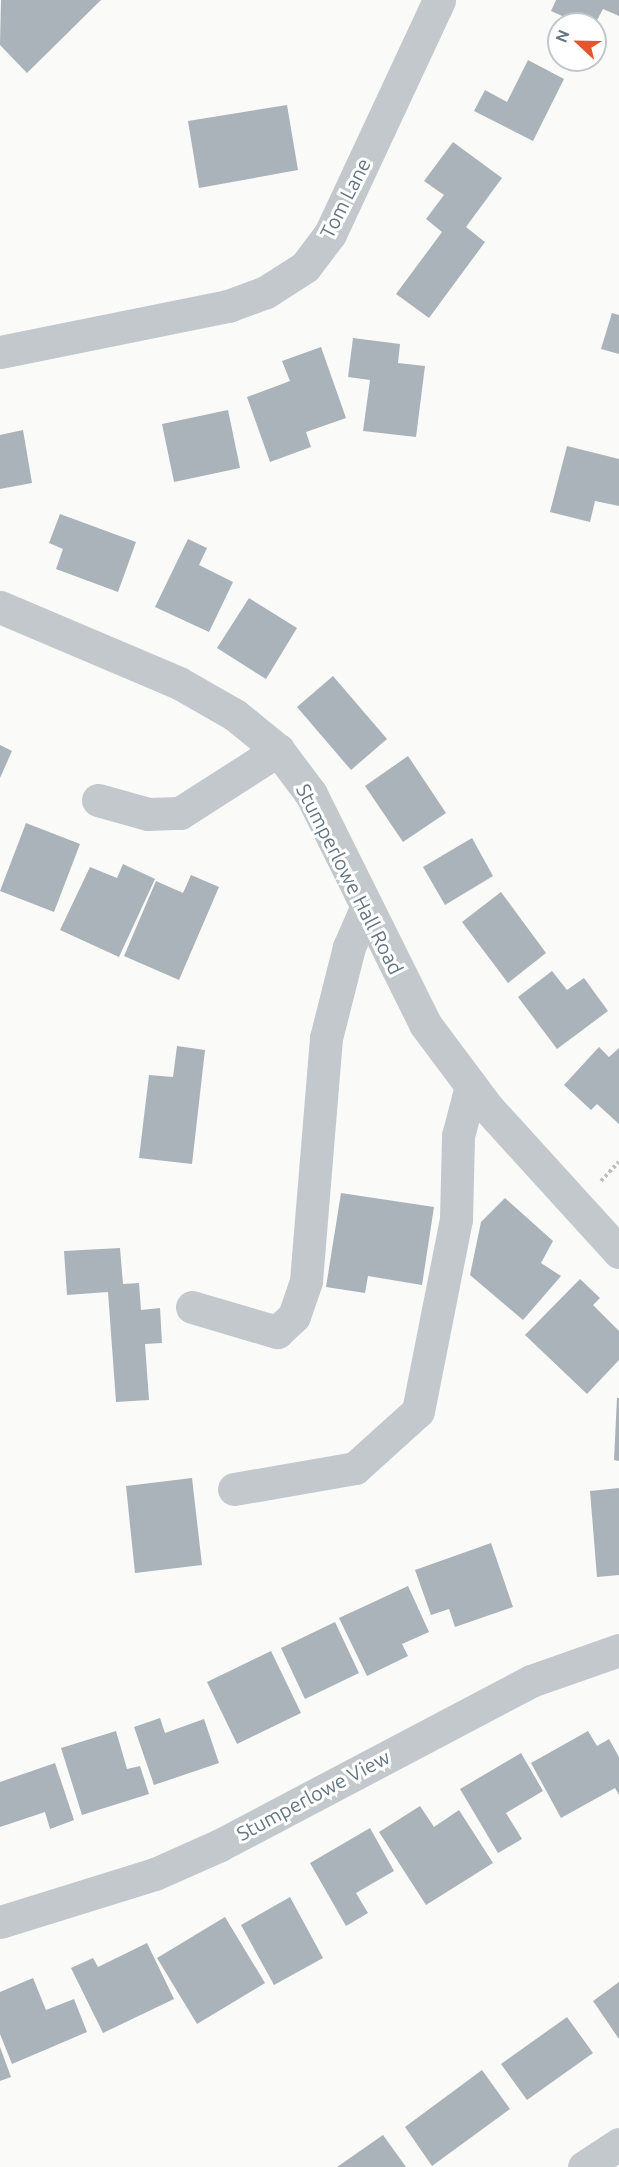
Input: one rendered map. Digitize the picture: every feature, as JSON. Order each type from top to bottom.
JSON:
[{"type":"street","name":"Tom Lane","points":[[0,352],[228,306],[266,292],[305,267],[330,234],[440,0]]},
{"type":"street","name":"Stumperlowe Hall Road","points":[[0,607],[179,683],[235,715],[278,750],[311,794],[425,1024],[471,1086],[575,1208],[619,1252]]},
{"type":"street","points":[[98,800],[148,814],[180,813],[278,750]]},
{"type":"street","points":[[192,1307],[277,1332],[294,1316],[306,1281],[326,1038],[349,947],[366,908]]},
{"type":"street","points":[[234,1489],[356,1468],[418,1412],[456,1219],[458,1136],[471,1086]]},
{"type":"street","name":"Stumperlowe View","points":[[0,1922],[155,1874],[220,1845],[531,1681],[619,1650]]},
{"type":"street","points":[[584,2167],[619,2144]]},
{"type":"building","points":[[1,0],[101,0],[27,73],[0,45]]},
{"type":"building","points":[[556,0],[619,0],[619,16],[603,9],[601,12],[551,11]]},
{"type":"building","points":[[528,60],[564,79],[533,141],[474,111],[485,90],[507,102]]},
{"type":"building","points":[[287,105],[298,170],[199,188],[188,121]]},
{"type":"building","points":[[453,142],[502,178],[466,227],[485,242],[429,318],[396,294],[442,232],[426,219],[444,195],[424,181]]},
{"type":"building","points":[[612,313],[619,315],[619,354],[601,349]]},
{"type":"building","points":[[353,338],[400,344],[398,363],[425,366],[416,437],[363,431],[370,380],[348,377]]},
{"type":"building","points":[[321,347],[346,418],[306,432],[311,447],[270,462],[247,397],[290,381],[282,361]]},
{"type":"building","points":[[228,410],[240,468],[174,482],[162,424]]},
{"type":"building","points":[[23,430],[32,483],[0,489],[0,435]]},
{"type":"building","points":[[567,446],[619,459],[619,506],[595,501],[590,522],[550,512]]},
{"type":"building","points":[[60,514],[136,542],[118,592],[56,569],[63,549],[49,543]]},
{"type":"building","points":[[188,539],[207,548],[199,565],[233,582],[209,632],[155,607]]},
{"type":"building","points":[[249,598],[297,628],[266,679],[217,648]]},
{"type":"building","points":[[333,676],[387,739],[351,770],[297,707]]},
{"type":"building","points":[[0,745],[12,751],[0,778]]},
{"type":"building","points":[[408,756],[446,813],[403,842],[365,786]]},
{"type":"building","points":[[26,823],[80,844],[54,912],[0,891]]},
{"type":"building","points":[[472,838],[493,876],[445,905],[423,867]]},
{"type":"building","points":[[123,864],[155,879],[119,957],[60,930],[90,867],[117,878]]},
{"type":"building","points":[[191,875],[219,887],[179,980],[124,956],[156,881],[183,893]]},
{"type":"building","points":[[501,892],[546,953],[508,983],[462,922]]},
{"type":"building","points":[[552,971],[567,990],[584,978],[608,1011],[557,1049],[518,997]]},
{"type":"building","points":[[177,1046],[205,1050],[192,1164],[139,1158],[149,1075],[173,1077]]},
{"type":"building","points":[[599,1047],[609,1057],[619,1048],[619,1124],[597,1104],[591,1110],[564,1085]]},
{"type":"building","points":[[341,1193],[434,1207],[422,1285],[368,1276],[365,1293],[326,1287]]},
{"type":"building","points":[[505,1198],[553,1241],[541,1263],[561,1276],[523,1320],[470,1275],[481,1222]]},
{"type":"building","points":[[120,1248],[123,1284],[139,1283],[141,1310],[160,1308],[162,1343],[145,1344],[149,1400],[116,1402],[108,1292],[67,1295],[64,1251]]},
{"type":"building","points":[[580,1279],[600,1298],[593,1305],[619,1331],[619,1360],[587,1394],[525,1335]]},
{"type":"building","points":[[617,1398],[619,1398],[619,1461],[614,1460]]},
{"type":"building","points":[[192,1478],[202,1565],[135,1573],[126,1486]]},
{"type":"building","points":[[619,1488],[619,1575],[597,1577],[590,1491]]},
{"type":"building","points":[[491,1543],[513,1607],[455,1627],[449,1609],[431,1615],[415,1570]]},
{"type":"building","points":[[408,1586],[429,1632],[402,1644],[408,1656],[367,1676],[339,1618]]},
{"type":"building","points":[[335,1622],[359,1673],[305,1699],[281,1648]]},
{"type":"building","points":[[271,1651],[301,1713],[237,1744],[207,1682]]},
{"type":"building","points":[[160,1718],[165,1733],[204,1719],[219,1763],[154,1785],[134,1727]]},
{"type":"building","points":[[116,1731],[127,1769],[140,1766],[149,1794],[82,1815],[61,1748]]},
{"type":"building","points":[[588,1731],[597,1746],[609,1739],[619,1757],[619,1795],[615,1788],[561,1818],[531,1763]]},
{"type":"building","points":[[521,1753],[543,1791],[506,1813],[522,1839],[498,1853],[460,1789]]},
{"type":"building","points":[[55,1763],[74,1820],[50,1829],[45,1812],[0,1827],[0,1782]]},
{"type":"building","points":[[420,1806],[434,1827],[459,1810],[493,1863],[426,1905],[379,1832]]},
{"type":"building","points":[[370,1828],[394,1871],[356,1893],[368,1913],[346,1926],[310,1863]]},
{"type":"building","points":[[290,1897],[323,1958],[274,1985],[241,1925]]},
{"type":"building","points":[[225,1917],[265,1983],[197,2024],[157,1958]]},
{"type":"building","points":[[147,1943],[174,1999],[103,2033],[71,1968],[93,1958],[98,1967]]},
{"type":"building","points":[[33,1978],[46,2010],[74,1999],[87,2032],[12,2064],[0,2034],[0,1992]]},
{"type":"building","points":[[619,1982],[619,2039],[593,2001]]},
{"type":"building","points":[[567,2017],[593,2053],[527,2100],[501,2064]]},
{"type":"building","points":[[0,2047],[11,2077],[0,2081]]},
{"type":"building","points":[[482,2070],[510,2109],[432,2166],[405,2127]]},
{"type":"building","points":[[383,2135],[406,2167],[337,2167]]}]
